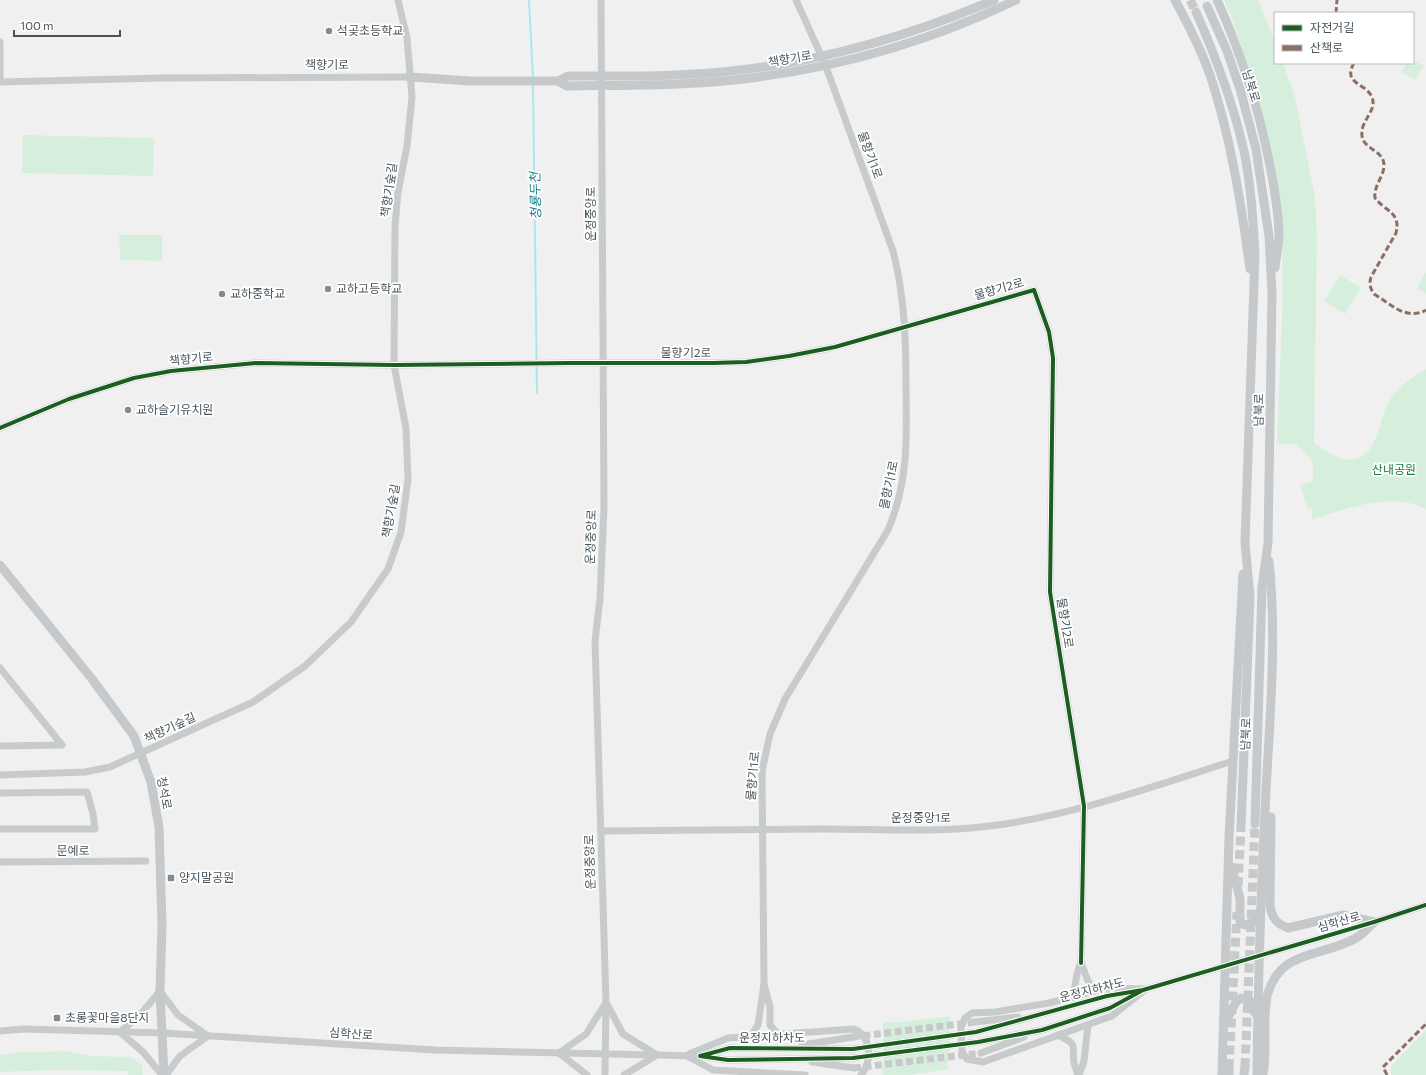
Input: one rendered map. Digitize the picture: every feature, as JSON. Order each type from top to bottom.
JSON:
[{"type":"main road","name":"책향기로","points":[[824,60],[897,37],[994,0]]},
{"type":"main road","name":"책향기로","points":[[410,77],[504,81],[558,81],[567,86],[601,81],[698,83],[744,79],[824,60],[891,48],[929,36],[1016,0]]},
{"type":"main road","points":[[1176,0],[1210,74],[1224,122],[1240,196],[1253,292]]},
{"type":"main road","points":[[1217,0],[1233,35],[1255,99],[1275,192],[1279,237],[1272,293]]},
{"type":"main road","name":"남북로","points":[[1207,6],[1227,51],[1256,149],[1266,205],[1272,293],[1268,543],[1262,586],[1255,824]]},
{"type":"main road","name":"남북로","points":[[1196,12],[1215,56],[1244,152],[1252,208],[1255,254],[1245,542],[1250,597],[1241,827]]},
{"type":"main road","points":[[1222,1075],[1229,846],[1245,542]]},
{"type":"main road","points":[[1256,1075],[1260,907],[1267,766],[1271,730],[1272,593],[1268,543]]},
{"type":"main road","name":"청석로","points":[[0,565],[92,679],[134,736],[142,753],[151,782],[159,827],[162,924],[160,991],[164,1075]]},
{"type":"main road","points":[[1267,766],[1271,801],[1271,915],[1281,925],[1288,928],[1343,915],[1374,922]]},
{"type":"main road","points":[[1229,846],[1240,899],[1240,922],[1246,926],[1254,922],[1260,907]]},
{"type":"main road","points":[[1263,1075],[1268,994],[1275,976],[1293,960],[1327,950],[1357,938],[1374,922]]},
{"type":"main road","points":[[1224,1027],[1229,1012],[1241,998],[1250,1001],[1257,1018]]},
{"type":"street","name":"책향기숲길","points":[[0,775],[85,772],[110,767],[253,702],[305,666],[351,622],[388,569],[401,532],[408,479],[406,428],[394,365],[395,226],[398,192],[408,139],[412,97],[407,38],[398,0]]},
{"type":"street","name":"운정중앙로","points":[[601,0],[604,508],[600,598],[595,641],[606,1002],[605,1075]]},
{"type":"street","name":"물향기1로","points":[[764,984],[762,771],[765,752],[775,720],[785,699],[888,530],[896,510],[907,456],[905,327],[893,251],[824,60],[796,0]]},
{"type":"street","points":[[0,42],[0,82]]},
{"type":"street","name":"책향기로","points":[[0,82],[185,77],[410,77]]},
{"type":"street","name":"물향기2로","points":[[394,365],[569,362],[603,364],[746,362],[789,356],[835,347],[1034,290],[1049,332],[1053,358],[1050,592],[1084,806],[1081,963]]},
{"type":"street","name":"책향기로","points":[[0,428],[69,399],[134,378],[171,371],[256,363],[394,365]]},
{"type":"street","points":[[0,668],[62,745],[0,746]]},
{"type":"street","name":"운정중앙1로","points":[[600,831],[762,829],[948,830],[1025,821],[1118,797],[1233,761]]},
{"type":"street","points":[[0,793],[87,792],[93,814],[95,829],[0,829]]},
{"type":"street","name":"문예로","points":[[0,862],[146,861]]},
{"type":"street","name":"심학산로","points":[[1144,989],[1226,967],[1426,905]]},
{"type":"street","points":[[1081,963],[1088,981],[1096,990]]},
{"type":"street","points":[[1073,997],[1076,984],[1076,972],[1081,963]]},
{"type":"street","points":[[764,984],[770,1007],[770,1025],[779,1035]]},
{"type":"street","points":[[750,1038],[758,1025],[764,984]]},
{"type":"street","points":[[1105,988],[1144,989],[1112,1016],[983,1062],[967,1059],[962,1052],[961,1027],[965,1018],[972,1013],[994,1012],[1034,1006],[1105,988]]},
{"type":"street","points":[[981,1053],[1042,1030],[1110,1008],[1144,989]]},
{"type":"street","name":"운정지하차도","points":[[976,1032],[1107,996],[1144,989]]},
{"type":"street","points":[[160,991],[178,1015],[208,1036],[180,1056],[164,1075],[143,1052],[120,1032],[140,1015],[160,991]]},
{"type":"street","points":[[587,1075],[559,1053],[586,1034],[606,1002]]},
{"type":"street","points":[[606,1002],[617,1026],[623,1034],[657,1055],[624,1075]]},
{"type":"street","points":[[975,1022],[1042,1015]]},
{"type":"street","points":[[1079,1075],[1084,1062],[1088,1025]]},
{"type":"street","points":[[685,1055],[728,1038],[750,1038],[854,1028],[865,1036],[868,1042],[867,1064],[860,1075]]},
{"type":"street","name":"심학산로","points":[[0,1030],[24,1029],[162,1033],[435,1050],[700,1056]]},
{"type":"street","points":[[978,1042],[1042,1030]]},
{"type":"street","points":[[1058,1036],[1069,1041],[1075,1049],[1074,1062],[1079,1075]]},
{"type":"street","points":[[782,1048],[853,1037]]},
{"type":"street","name":"운정지하차도","points":[[700,1056],[730,1048],[853,1049]]},
{"type":"street","points":[[685,1055],[713,1070],[805,1075]]},
{"type":"street","name":"운정지하차도","points":[[700,1056],[728,1060],[853,1058]]},
{"type":"street","points":[[792,1059],[854,1068]]},
{"type":"green space","name":"산내공원","points":[[1224,0],[1258,0],[1274,40],[1274,64],[1283,64],[1295,97],[1315,197],[1317,236],[1314,443],[1343,459],[1355,459],[1363,455],[1370,449],[1375,440],[1389,401],[1406,383],[1426,369],[1426,509],[1409,503],[1384,501],[1359,505],[1312,519],[1312,508],[1308,509],[1300,485],[1313,481],[1313,462],[1297,444],[1277,444],[1283,289],[1282,247],[1273,160],[1259,100],[1232,18]]},
{"type":"green space","points":[[1414,61],[1424,66],[1415,80],[1401,72],[1406,64],[1414,64]]},
{"type":"green space","points":[[23,135],[154,138],[153,176],[22,173]]},
{"type":"green space","points":[[119,235],[162,235],[162,261],[120,260]]},
{"type":"green space","points":[[1426,272],[1426,294],[1417,288]]},
{"type":"green space","points":[[1340,275],[1361,288],[1345,314],[1324,301]]},
{"type":"green space","points":[[950,1016],[948,1069],[911,1075],[883,1075],[883,1022],[902,1022]]},
{"type":"green space","points":[[1426,1030],[1426,1075],[1391,1075],[1391,1066]]},
{"type":"green space","points":[[66,1051],[93,1056],[132,1057],[142,1065],[143,1075],[128,1075],[128,1071],[56,1070],[0,1072],[0,1055],[21,1052]]},
{"type":"waterway","name":"청룡두천","points":[[529,0],[533,78]]},
{"type":"waterway","name":"청룡두천","points":[[533,84],[537,393]]},
{"type":"tunnel","points":[[1190,0],[1196,12]]},
{"type":"tunnel","points":[[1245,1067],[1255,824]]},
{"type":"tunnel","points":[[1238,886],[1241,827]]},
{"type":"tunnel","points":[[1229,1068],[1237,912]]},
{"type":"tunnel","points":[[853,1037],[975,1022]]},
{"type":"tunnel","points":[[853,1049],[976,1032]]},
{"type":"tunnel","points":[[853,1058],[978,1042]]},
{"type":"tunnel","points":[[854,1068],[981,1053]]},
{"type":"marked path","points":[[1336,12],[1337,0]]},
{"type":"marked path","points":[[1354,64],[1351,70],[1353,79],[1356,83],[1369,92],[1373,102],[1373,106],[1363,127],[1362,137],[1366,144],[1381,156],[1384,165],[1384,169],[1376,188],[1375,198],[1392,213],[1397,226],[1396,233],[1371,277],[1371,288],[1374,294],[1399,310],[1412,314],[1426,310]]},
{"type":"marked path","points":[[1387,1075],[1383,1067],[1426,1024]]},
{"type":"cycle path","points":[[0,428],[69,399],[134,378],[171,371],[256,363],[394,365],[746,362],[789,356],[835,347],[1034,290],[1049,332],[1053,358],[1050,592],[1084,806],[1081,963]]},
{"type":"cycle path","points":[[1143,990],[1107,996],[976,1032],[853,1049],[730,1048],[700,1056],[728,1060],[853,1058],[978,1042],[1042,1030],[1110,1008],[1143,990],[1374,922],[1426,905]]},
{"type":"place","name":"석곶초등학교","points":[[329,31]]},
{"type":"place","name":"교하고등학교","points":[[328,289]]},
{"type":"place","name":"교하중학교","points":[[222,294]]},
{"type":"place","name":"교하슬기유치원","points":[[128,410]]},
{"type":"place","name":"양지말공원","points":[[171,878]]},
{"type":"place","name":"초롱꽃마을8단지","points":[[57,1018]]}]
